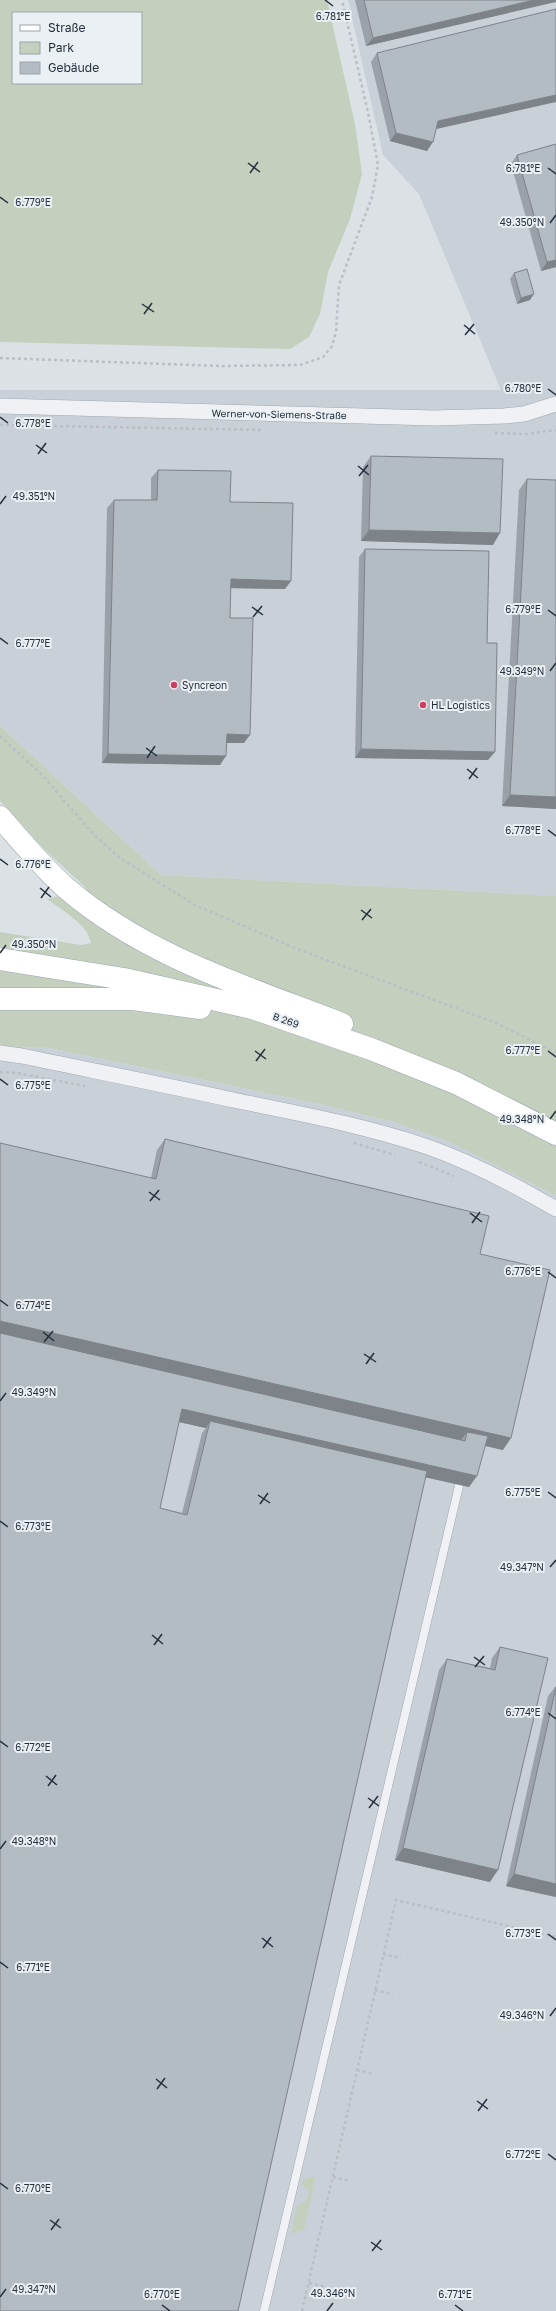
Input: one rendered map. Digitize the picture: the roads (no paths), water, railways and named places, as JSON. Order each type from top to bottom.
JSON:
[{"type":"main road","points":[[0,817],[66,888],[119,927],[150,946],[245,986],[348,1034]]},
{"type":"main road","points":[[0,949],[82,960],[193,980],[256,997],[348,1034],[463,1071],[556,1120]]},
{"type":"main road","name":"B 269","points":[[0,959],[124,979],[187,992],[348,1034],[456,1083],[556,1134]]},
{"type":"main road","points":[[0,999],[133,999],[249,1016],[348,1034]]},
{"type":"street","name":"Werner-von-Siemens-Straße","points":[[0,406],[434,418],[524,414],[556,404]]},
{"type":"street","points":[[0,1053],[22,1056],[225,1098],[385,1134],[429,1148],[481,1168],[516,1185],[556,1209]]},
{"type":"lane","points":[[264,2311],[459,1486]]},
{"type":"place","name":"Syncreon","points":[[174,685]]},
{"type":"place","name":"HL Logistics","points":[[423,705]]}]
